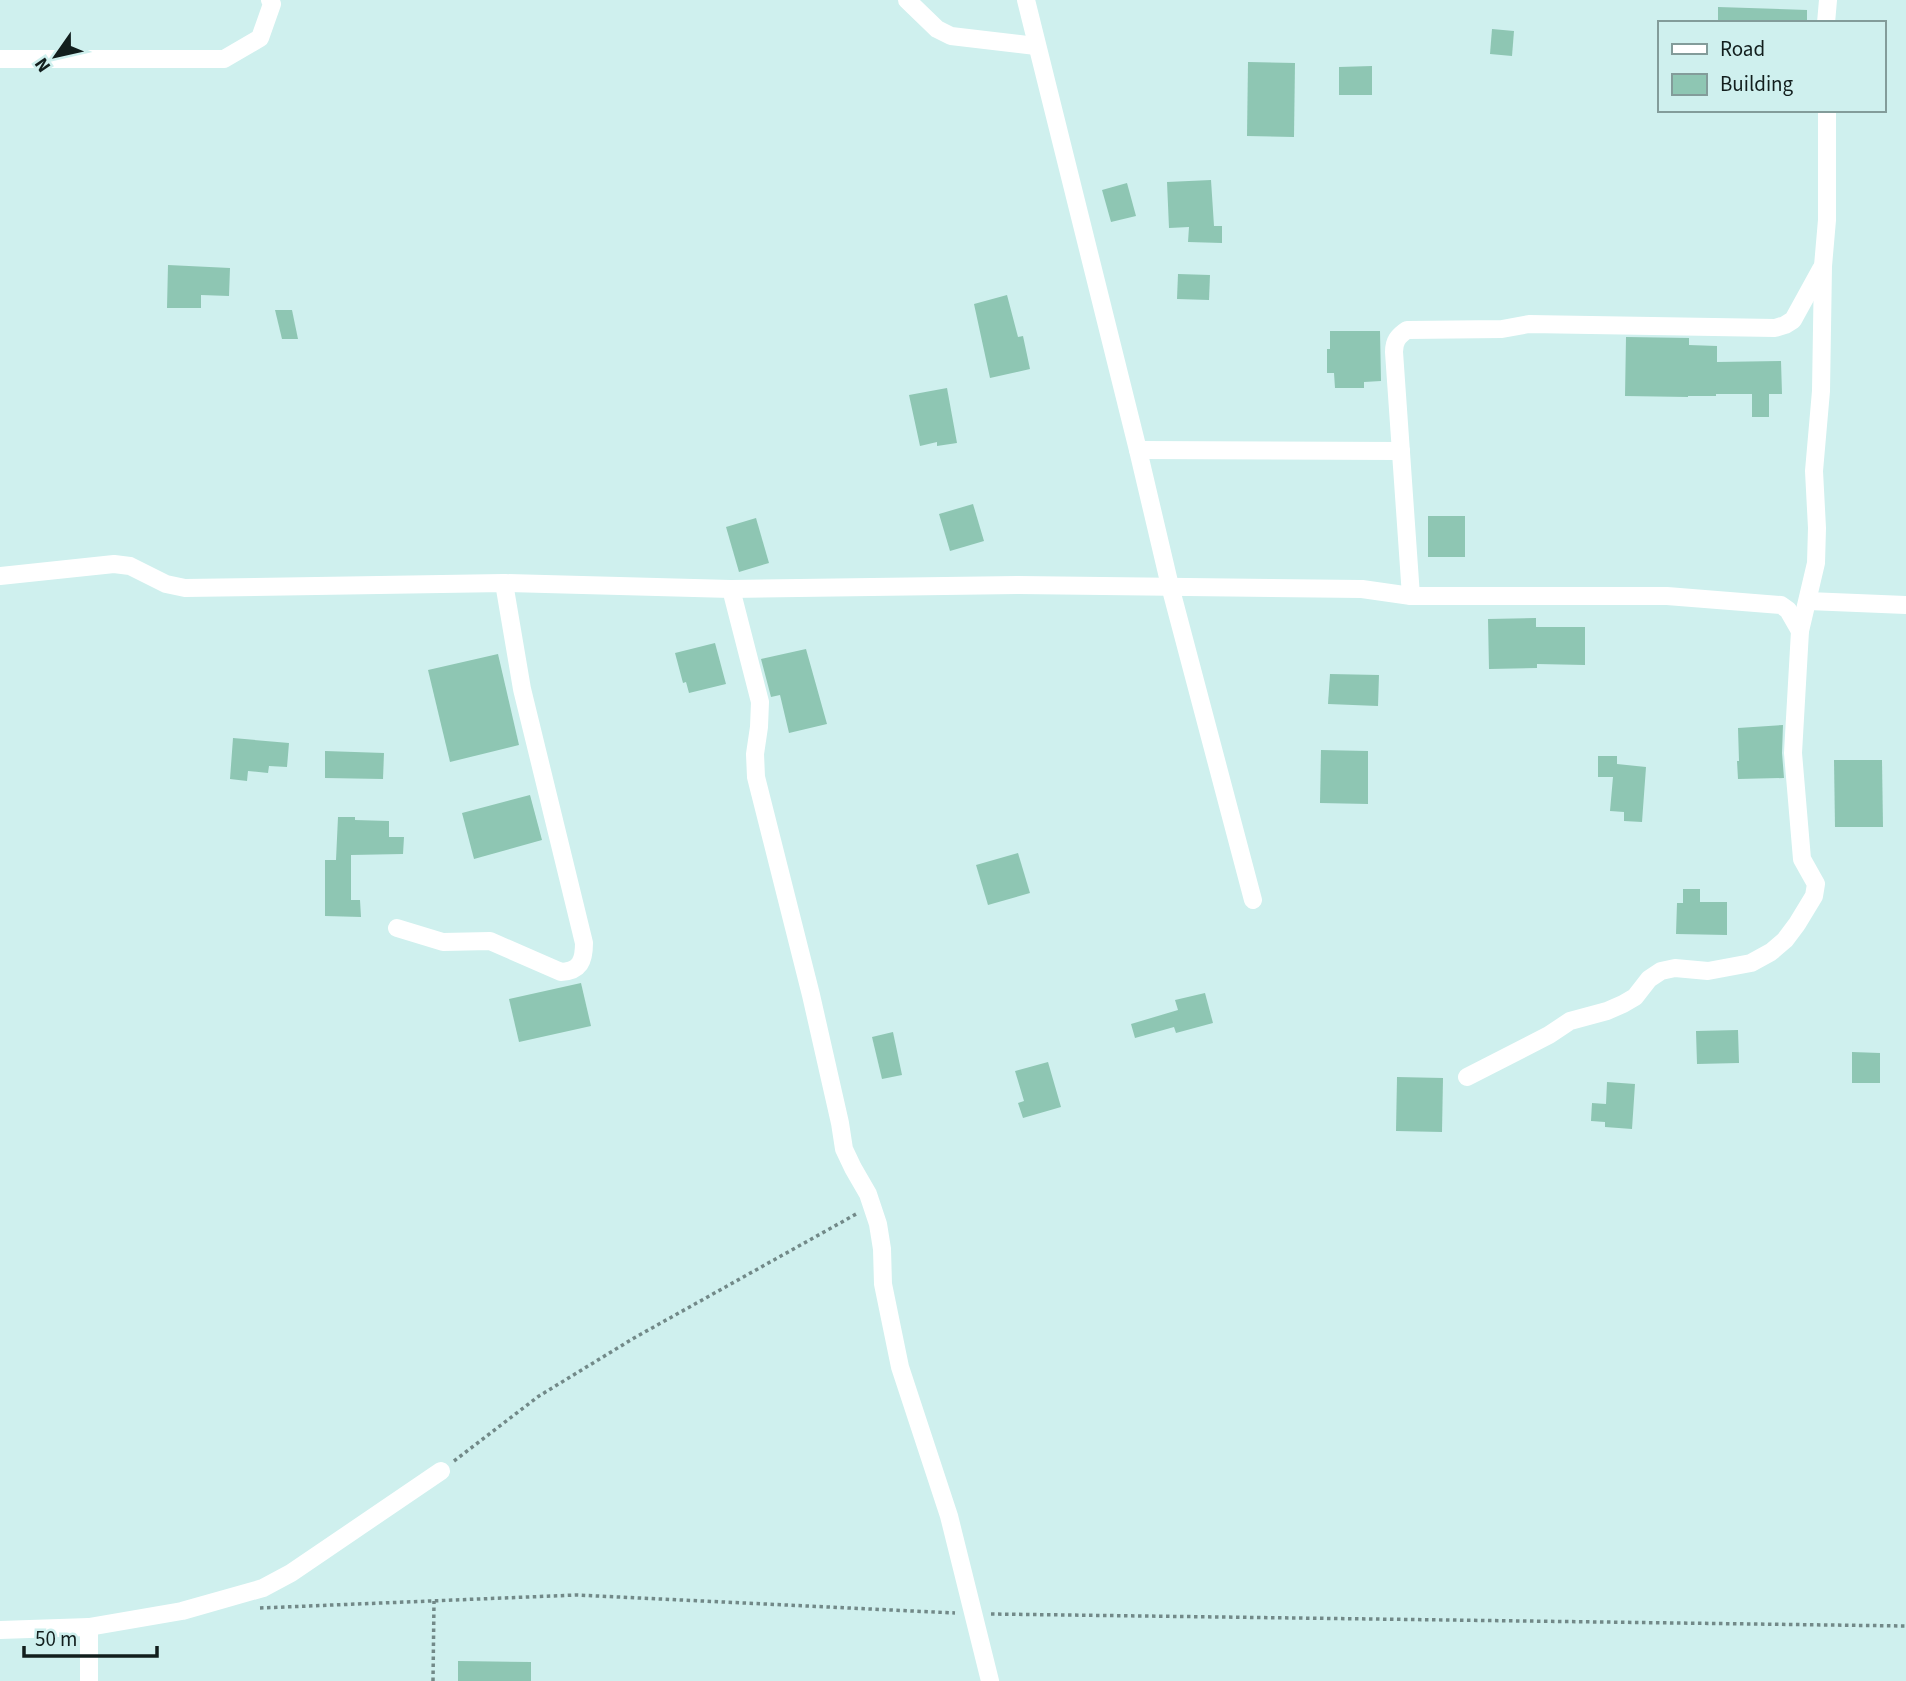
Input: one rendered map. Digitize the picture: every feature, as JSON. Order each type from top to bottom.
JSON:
[{"type":"street","points":[[0,59],[224,59],[260,37],[271,0]]},
{"type":"street","points":[[907,0],[937,29],[951,36],[1037,46]]},
{"type":"street","points":[[1026,0],[1170,586],[1253,900]]},
{"type":"street","points":[[1826,21],[1828,0]]},
{"type":"street","points":[[1468,1077],[1549,1035],[1570,1021],[1607,1012],[1623,1004],[1635,997],[1649,979],[1661,971],[1675,968],[1708,971],[1751,963],[1785,940],[1814,896],[1816,884],[1802,859],[1793,753],[1800,631],[1816,563],[1814,471],[1821,391],[1823,266],[1827,220],[1827,112]]},
{"type":"street","points":[[1411,596],[1394,344],[1400,335],[1408,330],[1503,329],[1529,324],[1775,328],[1793,320],[1823,266]]},
{"type":"street","points":[[1138,450],[1401,452]]},
{"type":"street","points":[[0,576],[114,564],[130,566],[166,584],[184,588],[504,583],[731,589],[1170,586],[1362,589],[1411,596],[1667,596],[1781,605],[1788,610],[1800,631]]},
{"type":"street","points":[[397,928],[443,942],[490,940],[561,972],[570,972],[578,966],[584,955],[584,943],[522,689],[504,583]]},
{"type":"street","points":[[731,589],[760,702],[755,754],[756,778],[811,995],[844,1149],[868,1194],[878,1224],[883,1284],[900,1367],[949,1516],[990,1681]]},
{"type":"street","points":[[1808,601],[1906,605]]},
{"type":"street","points":[[0,1630],[89,1627],[183,1611],[263,1588],[291,1573],[440,1471]]},
{"type":"street","points":[[89,1627],[89,1681]]},
{"type":"path","points":[[440,1471],[539,1396],[634,1338],[872,1205]]},
{"type":"path","points":[[252,1608],[576,1595],[972,1614],[1906,1626]]},
{"type":"path","points":[[433,1681],[434,1601]]},
{"type":"building","points":[[1718,7],[1807,10],[1807,21],[1718,21]]},
{"type":"building","points":[[1492,29],[1514,31],[1512,56],[1490,54]]},
{"type":"building","points":[[1248,62],[1295,63],[1294,137],[1247,136]]},
{"type":"building","points":[[1372,66],[1372,95],[1339,95],[1339,67]]},
{"type":"building","points":[[1211,180],[1214,226],[1222,226],[1222,243],[1188,242],[1189,227],[1169,228],[1167,182]]},
{"type":"building","points":[[1127,183],[1136,216],[1111,222],[1102,190]]},
{"type":"building","points":[[168,265],[230,268],[229,296],[201,295],[201,308],[167,308]]},
{"type":"building","points":[[1178,274],[1210,275],[1209,300],[1177,299]]},
{"type":"building","points":[[1007,295],[1018,337],[1023,336],[1030,369],[990,378],[974,304]]},
{"type":"building","points":[[275,310],[292,310],[298,339],[282,339]]},
{"type":"building","points":[[1330,331],[1380,331],[1381,381],[1364,382],[1364,388],[1335,388],[1334,373],[1327,373]]},
{"type":"building","points":[[1626,337],[1689,338],[1689,345],[1717,346],[1717,362],[1781,361],[1782,394],[1769,394],[1769,417],[1752,417],[1752,394],[1625,396]]},
{"type":"building","points":[[947,388],[957,443],[937,446],[937,442],[920,446],[909,395]]},
{"type":"building","points":[[973,504],[984,541],[950,551],[939,514]]},
{"type":"building","points":[[1428,516],[1465,516],[1465,557],[1428,557]]},
{"type":"building","points":[[756,518],[769,563],[739,572],[726,527]]},
{"type":"building","points":[[1536,618],[1536,627],[1585,627],[1585,665],[1537,664],[1537,668],[1489,669],[1488,619]]},
{"type":"building","points":[[715,643],[726,684],[689,693],[686,682],[683,683],[675,653]]},
{"type":"building","points":[[806,649],[827,724],[789,733],[780,695],[771,697],[761,659]]},
{"type":"building","points":[[498,654],[519,745],[450,762],[428,670]]},
{"type":"building","points":[[1330,674],[1379,675],[1378,706],[1328,704]]},
{"type":"building","points":[[1783,725],[1784,778],[1738,779],[1738,728]]},
{"type":"building","points":[[233,738],[289,743],[287,767],[269,766],[268,773],[248,771],[247,781],[230,779]]},
{"type":"building","points":[[1321,750],[1368,751],[1368,804],[1320,803]]},
{"type":"building","points":[[325,751],[384,753],[383,779],[325,778]]},
{"type":"building","points":[[1598,756],[1617,756],[1617,764],[1646,767],[1642,822],[1624,821],[1624,812],[1610,811],[1613,777],[1598,777]]},
{"type":"building","points":[[1834,760],[1882,760],[1883,827],[1835,827]]},
{"type":"building","points":[[530,795],[542,840],[474,859],[462,813]]},
{"type":"building","points":[[338,817],[389,821],[389,837],[404,837],[403,854],[351,855],[351,900],[360,900],[361,917],[325,916],[325,860],[336,860]]},
{"type":"building","points":[[1018,853],[1030,893],[988,905],[976,865]]},
{"type":"building","points":[[1683,889],[1700,889],[1700,902],[1727,902],[1727,935],[1676,934],[1677,903],[1683,903]]},
{"type":"building","points":[[581,983],[591,1026],[519,1042],[509,999]]},
{"type":"building","points":[[1205,993],[1213,1023],[1176,1033],[1174,1027],[1135,1038],[1131,1024],[1178,1010],[1175,1000]]},
{"type":"building","points":[[1738,1030],[1739,1063],[1697,1064],[1696,1031]]},
{"type":"building","points":[[893,1032],[902,1075],[882,1079],[872,1037]]},
{"type":"building","points":[[1852,1052],[1880,1053],[1880,1083],[1852,1083]]},
{"type":"building","points":[[1048,1062],[1061,1107],[1023,1118],[1018,1103],[1024,1101],[1015,1071]]},
{"type":"building","points":[[1397,1077],[1443,1078],[1442,1132],[1396,1131]]},
{"type":"building","points":[[1607,1082],[1635,1084],[1632,1129],[1605,1127],[1605,1122],[1591,1121],[1592,1103],[1606,1104]]},
{"type":"building","points":[[458,1661],[531,1662],[531,1681],[458,1681]]}]
